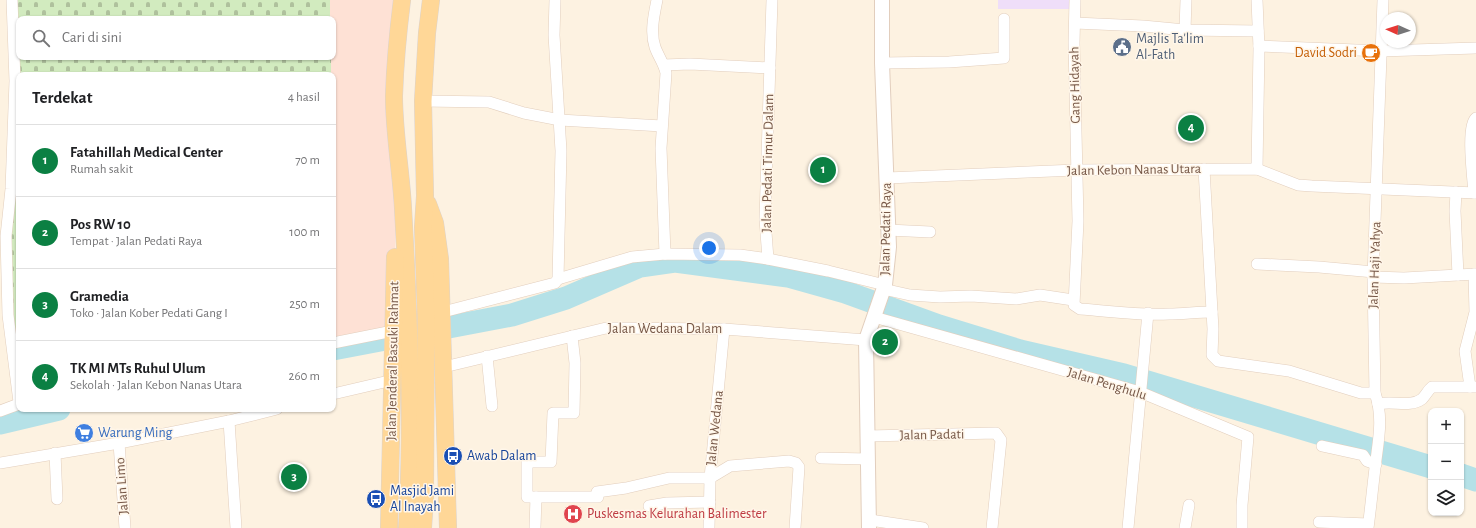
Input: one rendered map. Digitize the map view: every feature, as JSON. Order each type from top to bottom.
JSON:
[{"type":"main road","name":"Jalan Jenderal Basuki Rahmat","points":[[402,0],[394,97],[403,205],[408,303],[409,493],[406,528]]},
{"type":"main road","points":[[423,528],[425,496],[426,317],[423,227],[425,196],[423,101],[427,33],[431,0]]},
{"type":"main road","name":"Jalan Jenderal Basuki Rahmat","points":[[389,528],[396,236],[398,204],[401,194]]},
{"type":"main road","points":[[425,196],[437,232],[440,259],[443,316],[448,528]]},
{"type":"street","points":[[12,0],[15,81],[11,187],[3,236],[8,315],[16,379]]},
{"type":"street","points":[[555,0],[554,35],[561,151],[558,280]]},
{"type":"street","points":[[657,0],[653,33],[654,45],[666,72],[662,126],[665,254]]},
{"type":"street","name":"Jalan Pedati Timur Dalam","points":[[768,259],[765,219],[772,0]]},
{"type":"street","name":"Jalan Pedati Raya","points":[[870,524],[866,340],[883,289],[889,247],[882,63],[882,0]]},
{"type":"street","name":"Gang Hidayah","points":[[1073,300],[1078,221],[1074,43],[1075,0]]},
{"type":"street","points":[[1185,30],[1186,0]]},
{"type":"street","points":[[1257,0],[1259,46],[1257,169]]},
{"type":"street","name":"Jalan Haji Yahya","points":[[1368,526],[1379,444],[1380,421],[1376,398],[1374,274],[1384,0]]},
{"type":"street","points":[[882,63],[949,62],[1004,58],[1004,19]]},
{"type":"street","points":[[1075,23],[1185,30],[1258,31]]},
{"type":"street","points":[[1259,46],[1381,51],[1476,48]]},
{"type":"street","points":[[664,65],[690,64],[770,68]]},
{"type":"street","points":[[423,101],[489,102],[560,120],[662,126]]},
{"type":"street","points":[[1475,193],[1471,152],[1472,121],[1476,118]]},
{"type":"street","points":[[1204,169],[1212,312],[1212,355],[1218,361],[1289,371],[1387,402],[1412,402],[1421,399],[1432,387],[1473,387],[1465,351],[1475,312],[1475,274],[1404,278],[1319,267],[1257,264]]},
{"type":"street","name":"Jalan Kebon Nanas Utara","points":[[887,178],[1076,170],[1257,169],[1298,184],[1378,190],[1475,193]]},
{"type":"street","points":[[1456,192],[1455,211],[1458,275]]},
{"type":"street","points":[[888,230],[930,232]]},
{"type":"street","points":[[443,316],[533,290],[555,283],[558,280],[632,257],[665,254],[740,256],[768,259],[828,271],[883,289],[910,295],[940,297],[971,296],[1016,299],[1040,295],[1073,300],[1074,305],[1077,308],[1170,314],[1212,312]]},
{"type":"street","points":[[1128,528],[1148,313]]},
{"type":"street","name":"Jalan Penghulu","points":[[874,317],[1141,384],[1248,437],[1242,505],[1242,528]]},
{"type":"street","name":"Jalan Wedana Dalam","points":[[444,364],[487,356],[606,328],[724,329],[866,340]]},
{"type":"street","name":"Jalan Wedana","points":[[709,528],[710,478],[724,329]]},
{"type":"street","points":[[336,342],[393,332]]},
{"type":"street","points":[[572,336],[575,363],[574,413],[553,413],[551,462],[527,462],[527,497],[598,497],[597,492],[626,488],[669,478],[710,478],[730,466],[789,461],[796,463],[799,467],[795,528]]},
{"type":"street","points":[[487,356],[492,406]]},
{"type":"street","points":[[336,393],[393,380]]},
{"type":"street","points":[[0,411],[16,404]]},
{"type":"street","points":[[0,463],[119,443],[229,421],[265,412]]},
{"type":"street","points":[[229,421],[236,528]]},
{"type":"street","name":"Jalan Padati","points":[[868,436],[996,433],[1001,440],[992,528]]},
{"type":"street","name":"Jalan Limo","points":[[119,443],[125,528]]},
{"type":"street","points":[[1322,446],[1363,455],[1367,460],[1376,462]]},
{"type":"street","points":[[55,453],[57,499]]},
{"type":"street","points":[[821,458],[868,459]]},
{"type":"street","points":[[535,528],[536,496]]},
{"type":"street","points":[[649,506],[667,503],[710,502]]},
{"type":"street","points":[[1185,528],[1189,506]]},
{"type":"street","points":[[1319,522],[1368,526]]},
{"type":"street","points":[[870,524],[923,528]]},
{"type":"shaded area","points":[[330,0],[402,0],[393,331],[336,342],[336,72],[331,72],[331,60],[336,60],[336,16],[330,16]]},
{"type":"shaded area","points":[[998,0],[1073,0],[1073,9],[998,9]]},
{"type":"green space","points":[[12,0],[330,0],[330,16],[16,16],[16,60],[331,60],[331,72],[16,72],[16,379],[8,315]]},
{"type":"waterway","points":[[336,348],[512,315],[566,298],[640,266],[675,261],[788,276],[845,292],[939,326],[1020,351],[1124,375],[1428,466]]},
{"type":"waterway","points":[[0,423],[46,412]]},
{"type":"waterway","points":[[1464,476],[1476,480]]},
{"type":"place","name":"Majlis Ta'lim Al-Fath","points":[[1122,47]]},
{"type":"place","name":"David Sodri","points":[[1371,53]]},
{"type":"place","name":"TK MI MTs Ruhul Ulum","points":[[1191,128]]},
{"type":"place","name":"Fatahillah Medical Center","points":[[823,170]]},
{"type":"place","name":"Pos RW 10","points":[[885,342]]},
{"type":"place","name":"Warung Ming","points":[[84,433]]},
{"type":"place","name":"Awab Dalam","points":[[453,456]]},
{"type":"place","name":"Gramedia","points":[[294,477]]},
{"type":"place","name":"Masjid Jami Al Inayah","points":[[376,499]]},
{"type":"place","name":"Puskesmas Kelurahan Balimester","points":[[573,514]]}]
